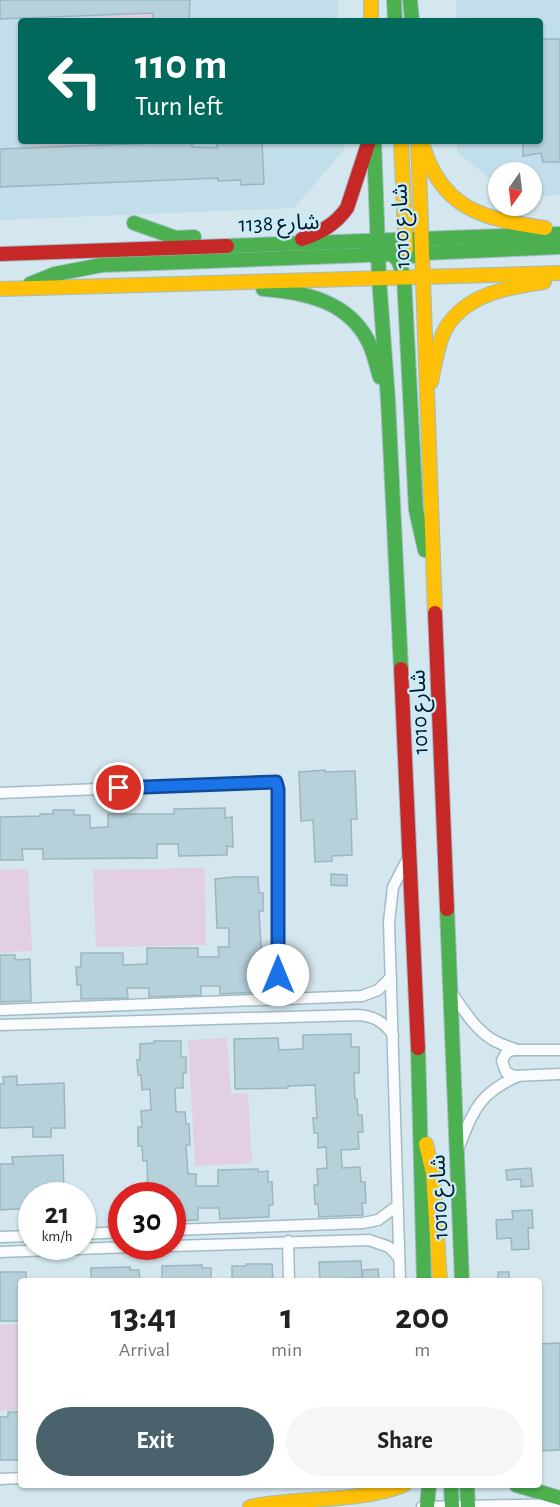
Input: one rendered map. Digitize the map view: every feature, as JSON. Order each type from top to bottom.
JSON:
[{"type":"street","points":[[371,0],[371,18]]},
{"type":"street","points":[[394,0],[395,18]]},
{"type":"street","points":[[410,0],[412,18]]},
{"type":"street","points":[[134,223],[176,238],[266,235],[289,243],[337,223],[347,208],[368,144]]},
{"type":"street","name":"شارع 1010","points":[[374,144],[379,278],[388,400],[417,999],[424,1278]]},
{"type":"street","points":[[401,144],[404,278],[416,510],[434,588]]},
{"type":"street","name":"شارع 1010","points":[[420,144],[426,405],[462,1278]]},
{"type":"street","points":[[421,144],[438,178],[461,205],[491,219],[560,232]]},
{"type":"street","points":[[379,278],[403,253],[423,246],[560,232]]},
{"type":"street","name":"شارع 1138","points":[[0,254],[289,243],[379,247]]},
{"type":"street","points":[[423,246],[560,246]]},
{"type":"street","points":[[16,289],[55,274],[102,266],[379,247],[403,253],[423,278]]},
{"type":"street","points":[[0,289],[560,273]]},
{"type":"street","points":[[426,405],[435,361],[446,328],[462,310],[497,290],[560,281]]},
{"type":"street","points":[[170,283],[274,290],[317,297],[335,304],[356,322],[368,340],[388,400]]},
{"type":"street","points":[[0,793],[276,782],[278,789],[278,999]]},
{"type":"street","name":"شارع 1010","points":[[400,1278],[390,904],[393,887],[409,856]]},
{"type":"street","points":[[0,1010],[354,996],[371,994],[391,977]]},
{"type":"street","points":[[451,992],[484,1033],[495,1041],[518,1050]]},
{"type":"street","points":[[352,1015],[358,1006],[354,996]]},
{"type":"street","points":[[0,1025],[352,1015],[375,1018],[382,1022],[393,1035]]},
{"type":"street","points":[[560,1050],[513,1050],[506,1053],[502,1061],[506,1072],[518,1076],[560,1074]]},
{"type":"street","points":[[457,1150],[474,1111],[485,1095],[500,1084],[518,1076]]},
{"type":"street","points":[[419,1127],[426,1142],[433,1173],[440,1278]]},
{"type":"street","points":[[186,1229],[363,1223],[378,1220],[397,1206]]},
{"type":"street","points":[[363,1223],[366,1233],[363,1240]]},
{"type":"street","points":[[0,1237],[18,1236]]},
{"type":"street","points":[[186,1246],[363,1240],[383,1244],[399,1258]]},
{"type":"street","points":[[288,1242],[290,1278]]},
{"type":"street","points":[[0,1252],[108,1248]]},
{"type":"street","points":[[0,1479],[18,1478]]},
{"type":"street","points":[[250,1507],[268,1503],[371,1501],[392,1494],[400,1488]]},
{"type":"street","points":[[427,1507],[429,1488]]},
{"type":"street","points":[[451,1488],[452,1506]]},
{"type":"street","points":[[467,1488],[468,1506]]},
{"type":"street","points":[[526,1488],[560,1498]]},
{"type":"street","points":[[422,1507],[560,1504]]},
{"type":"shaded area","points":[[0,0],[338,0],[338,18],[18,18],[18,144],[343,144],[344,150],[294,208],[0,220]]},
{"type":"shaded area","points":[[456,0],[560,0],[560,195],[542,196],[542,162],[488,162],[488,177],[457,152],[457,144],[543,144],[543,18],[456,18]]},
{"type":"shaded area","points":[[153,13],[153,18],[87,18]]},
{"type":"shaded area","points":[[34,144],[130,144],[34,148]]},
{"type":"shaded area","points":[[205,868],[206,945],[96,947],[93,870]]},
{"type":"shaded area","points":[[28,869],[32,951],[0,953],[0,870]]},
{"type":"shaded area","points":[[227,1038],[231,1094],[248,1093],[252,1163],[195,1166],[188,1040]]},
{"type":"shaded area","points":[[18,1324],[18,1410],[0,1411],[0,1325]]},
{"type":"building","points":[[0,0],[190,0],[189,18],[153,18],[153,13],[0,19]]},
{"type":"building","points":[[543,39],[560,39],[560,162],[543,162],[541,153],[523,156],[523,144],[543,144]]},
{"type":"building","points":[[129,144],[192,144],[192,147],[217,148],[217,144],[262,144],[264,184],[241,185],[241,180],[218,181],[218,178],[0,187],[0,149]]},
{"type":"building","points":[[325,770],[325,772],[355,771],[357,819],[351,819],[352,855],[332,856],[332,861],[315,862],[313,820],[301,821],[299,772]]},
{"type":"building","points":[[225,808],[225,818],[232,817],[233,847],[227,846],[227,855],[179,856],[178,844],[157,844],[157,858],[43,859],[43,849],[22,849],[23,860],[0,860],[0,817],[40,816],[40,814],[53,814],[53,810],[74,810],[74,815],[90,815],[90,828],[108,827],[108,814],[174,814],[174,809]]},
{"type":"building","points":[[331,874],[347,875],[347,886],[331,885]]},
{"type":"building","points":[[258,877],[259,893],[263,893],[263,911],[259,911],[262,960],[265,960],[266,978],[262,978],[263,992],[220,994],[220,986],[201,986],[201,995],[149,997],[149,988],[127,988],[128,998],[81,999],[81,985],[77,985],[76,967],[81,967],[81,953],[123,953],[123,965],[147,964],[147,948],[198,948],[198,957],[219,957],[218,947],[229,947],[229,928],[217,928],[215,879]]},
{"type":"building","points":[[0,955],[15,955],[15,960],[30,959],[31,1001],[0,1002]]},
{"type":"building","points":[[351,1034],[351,1047],[359,1047],[359,1073],[354,1073],[355,1099],[357,1099],[358,1115],[362,1115],[363,1132],[358,1132],[359,1149],[341,1150],[342,1168],[360,1167],[361,1182],[365,1182],[366,1203],[362,1203],[363,1215],[319,1217],[318,1204],[315,1204],[314,1185],[318,1185],[317,1169],[327,1168],[326,1147],[318,1148],[318,1133],[314,1133],[313,1118],[317,1118],[315,1085],[235,1089],[234,1039],[278,1038],[279,1050],[303,1049],[303,1035]]},
{"type":"building","points":[[154,1041],[181,1041],[181,1057],[186,1057],[183,1088],[175,1088],[176,1112],[185,1112],[186,1124],[189,1124],[190,1145],[186,1145],[188,1174],[196,1174],[196,1186],[218,1186],[218,1170],[268,1171],[268,1182],[272,1182],[273,1205],[269,1205],[269,1217],[220,1219],[219,1208],[198,1208],[198,1220],[186,1220],[186,1182],[148,1182],[147,1161],[143,1161],[142,1146],[138,1146],[138,1127],[142,1127],[141,1111],[151,1110],[150,1089],[142,1090],[137,1060],[140,1060],[140,1044],[154,1043]]},
{"type":"building","points":[[17,1076],[17,1085],[64,1083],[65,1128],[51,1128],[51,1137],[33,1137],[33,1127],[0,1128],[0,1084],[4,1084],[3,1077]]},
{"type":"building","points":[[63,1155],[64,1182],[18,1182],[18,1209],[0,1210],[0,1164],[13,1164],[12,1157]]},
{"type":"building","points":[[531,1168],[533,1186],[521,1187],[521,1179],[507,1180],[506,1170]]},
{"type":"building","points":[[532,1210],[533,1228],[528,1228],[529,1249],[512,1250],[511,1238],[497,1239],[496,1220],[513,1219],[512,1211]]},
{"type":"building","points":[[361,1261],[362,1278],[320,1278],[319,1262]]},
{"type":"building","points":[[246,1264],[272,1264],[273,1278],[232,1278],[232,1266],[246,1266]]},
{"type":"building","points":[[202,1265],[202,1268],[211,1268],[211,1278],[162,1278],[162,1266]]},
{"type":"building","points":[[130,1267],[130,1270],[139,1270],[140,1278],[91,1278],[91,1268]]},
{"type":"building","points":[[378,1269],[379,1278],[363,1278],[363,1270]]},
{"type":"building","points":[[0,1272],[26,1272],[26,1278],[18,1278],[18,1321],[0,1321]]},
{"type":"building","points":[[498,1272],[509,1272],[509,1278],[498,1278]]},
{"type":"building","points":[[560,1343],[560,1450],[542,1451],[542,1344]]},
{"type":"building","points":[[8,1412],[18,1412],[18,1460],[0,1460],[0,1417],[8,1417]]},
{"type":"traffic: fast","points":[[394,0],[395,18]]},
{"type":"traffic: fast","points":[[410,0],[412,18]]},
{"type":"traffic: fast","points":[[374,144],[379,278],[388,400],[401,669]]},
{"type":"traffic: fast","points":[[134,223],[176,238],[194,237]]},
{"type":"traffic: fast","points":[[227,246],[560,234]]},
{"type":"traffic: fast","points":[[30,284],[55,274],[102,265],[394,254],[406,250],[422,239]]},
{"type":"traffic: fast","points":[[388,247],[399,262],[404,278],[416,510],[425,550]]},
{"type":"traffic: fast","points":[[414,256],[423,253],[560,247]]},
{"type":"traffic: fast","points":[[263,289],[309,296],[349,316],[368,341],[380,377]]},
{"type":"traffic: fast","points":[[447,909],[462,1278]]},
{"type":"traffic: fast","points":[[418,1048],[424,1278]]},
{"type":"traffic: fast","points":[[427,1507],[429,1488]]},
{"type":"traffic: fast","points":[[451,1488],[452,1507]]},
{"type":"traffic: fast","points":[[467,1488],[468,1507]]},
{"type":"traffic: fast","points":[[526,1488],[560,1498]]},
{"type":"traffic: slow","points":[[371,0],[371,18]]},
{"type":"traffic: slow","points":[[401,144],[406,249]]},
{"type":"traffic: slow","points":[[418,144],[435,613]]},
{"type":"traffic: slow","points":[[422,144],[430,166],[453,197],[484,215],[545,228]]},
{"type":"traffic: slow","points":[[0,289],[560,273]]},
{"type":"traffic: slow","points":[[431,382],[443,334],[455,316],[465,307],[489,294],[544,282]]},
{"type":"traffic: slow","points":[[426,1144],[433,1173],[440,1278]]},
{"type":"traffic: slow","points":[[250,1507],[366,1495],[394,1488]]},
{"type":"traffic: jam","points":[[302,239],[327,227],[347,208],[368,144]]},
{"type":"traffic: jam","points":[[0,254],[227,246]]},
{"type":"traffic: jam","points":[[435,613],[447,909]]},
{"type":"traffic: jam","points":[[401,669],[418,1048]]},
{"type":"route","points":[[119,788],[276,782],[278,789],[278,975]]}]
